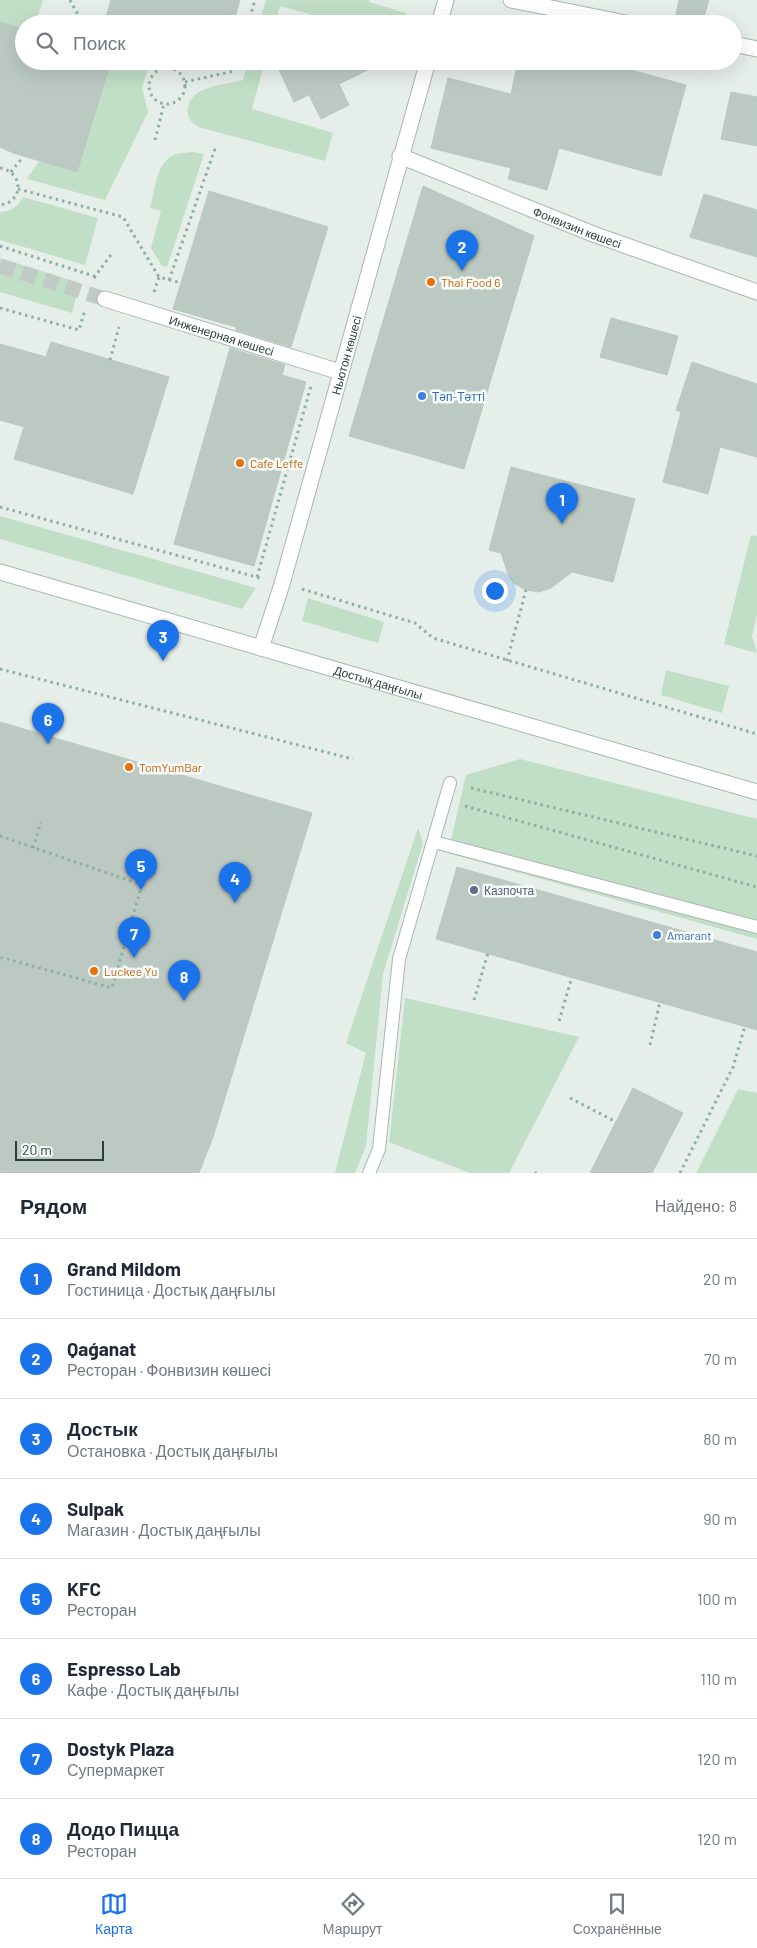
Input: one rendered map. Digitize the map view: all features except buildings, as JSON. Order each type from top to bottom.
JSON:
[{"type":"street","points":[[442,15],[446,0]]},
{"type":"street","points":[[511,0],[586,15]]},
{"type":"street","points":[[742,46],[757,49]]},
{"type":"street","name":"Ньютон көшесі","points":[[261,648],[282,584],[425,70]]},
{"type":"street","name":"Фонвизин көшесі","points":[[400,156],[593,234],[757,292]]},
{"type":"street","name":"Инженерная көшесі","points":[[105,298],[340,372]]},
{"type":"street","name":"Достық даңғылы","points":[[0,572],[757,792]]},
{"type":"lane","points":[[369,1173],[378,1149],[399,959],[450,783]]},
{"type":"lane","points":[[434,842],[757,927]]},
{"type":"path","points":[[70,0],[78,15]]},
{"type":"path","points":[[251,15],[255,0]]},
{"type":"path","points":[[158,70],[151,77],[149,89],[154,98],[164,104],[170,104],[180,99],[185,88],[185,82],[177,70]]},
{"type":"path","points":[[185,82],[234,70]]},
{"type":"path","points":[[155,140],[164,104]]},
{"type":"path","points":[[170,280],[216,146]]},
{"type":"path","points":[[11,172],[23,157]]},
{"type":"path","points":[[0,168],[11,172],[18,183],[18,189],[13,200],[0,205]]},
{"type":"path","points":[[18,189],[123,217],[159,277],[181,283]]},
{"type":"path","points":[[0,246],[103,279]]},
{"type":"path","points":[[92,285],[95,276],[113,252]]},
{"type":"path","points":[[145,292],[153,295],[159,277]]},
{"type":"path","points":[[0,308],[79,330],[87,303]]},
{"type":"path","points":[[110,360],[126,306]]},
{"type":"path","points":[[257,577],[311,385]]},
{"type":"path","points":[[0,507],[257,577],[415,623],[432,638],[757,734]]},
{"type":"path","points":[[507,660],[526,590]]},
{"type":"path","points":[[0,669],[353,759]]},
{"type":"path","points":[[450,783],[757,856]]},
{"type":"path","points":[[456,804],[757,887]]},
{"type":"path","points":[[32,848],[41,822]]},
{"type":"path","points":[[0,836],[142,885],[112,988],[0,958]]},
{"type":"path","points":[[474,1000],[488,953]]},
{"type":"path","points":[[559,1021],[572,977]]},
{"type":"path","points":[[650,1045],[660,1002]]},
{"type":"path","points":[[680,1173],[733,1067],[745,1026]]},
{"type":"path","points":[[570,1098],[616,1122]]},
{"type":"green space","points":[[0,0],[43,0],[38,15],[15,15],[15,26],[0,22]]},
{"type":"green space","points":[[266,0],[369,0],[369,2],[406,13],[405,15],[312,15],[280,6],[278,15],[262,15]]},
{"type":"green space","points":[[108,70],[148,70],[142,88],[148,112],[105,200],[27,179],[39,161],[77,172]]},
{"type":"green space","points":[[246,70],[263,70],[252,109],[333,133],[325,161],[198,127],[188,117],[190,101],[195,95],[218,85],[243,80]]},
{"type":"green space","points":[[192,152],[204,154],[167,267],[162,266],[151,248],[161,211],[150,208],[156,181],[161,168],[171,156]]},
{"type":"green space","points":[[23,197],[98,218],[85,265],[0,240],[0,212],[14,208]]},
{"type":"green space","points":[[0,258],[80,283],[72,313],[0,292]]},
{"type":"green space","points":[[0,516],[256,588],[242,609],[0,539]]},
{"type":"green space","points":[[751,535],[757,536],[757,615],[752,636],[757,653],[724,644]]},
{"type":"green space","points":[[308,598],[384,622],[378,643],[302,621]]},
{"type":"green space","points":[[666,670],[729,686],[722,713],[661,695]]},
{"type":"green space","points":[[520,759],[757,819],[757,939],[448,853],[466,775]]},
{"type":"green space","points":[[418,828],[423,843],[383,974],[366,1146],[355,1173],[335,1173],[366,1053],[346,1043]]},
{"type":"green space","points":[[405,998],[579,1037],[509,1173],[470,1173],[389,1142]]},
{"type":"green space","points":[[738,1089],[757,1093],[757,1173],[696,1173]]},
{"type":"tunnel","points":[[0,266],[105,299]]},
{"type":"place","name":"Qaģanat","points":[[462,271]]},
{"type":"place","name":"Thai Food 6","points":[[431,282]]},
{"type":"place","name":"Тәп-Тәтті","points":[[422,396]]},
{"type":"place","name":"Cafe Leffe","points":[[240,463]]},
{"type":"place","name":"Grand Mildom","points":[[562,524]]},
{"type":"place","name":"Достык","points":[[163,661]]},
{"type":"place","name":"Espresso Lab","points":[[48,744]]},
{"type":"place","name":"TomYumBar","points":[[129,767]]},
{"type":"place","name":"KFC","points":[[141,890]]},
{"type":"place","name":"Казпочта","points":[[474,890]]},
{"type":"place","name":"Sulpak","points":[[235,903]]},
{"type":"place","name":"Amarant","points":[[657,935]]},
{"type":"place","name":"Dostyk Plaza","points":[[134,958]]},
{"type":"place","name":"Luckee Yu","points":[[94,971]]},
{"type":"place","name":"Додо Пицца","points":[[184,1001]]}]
